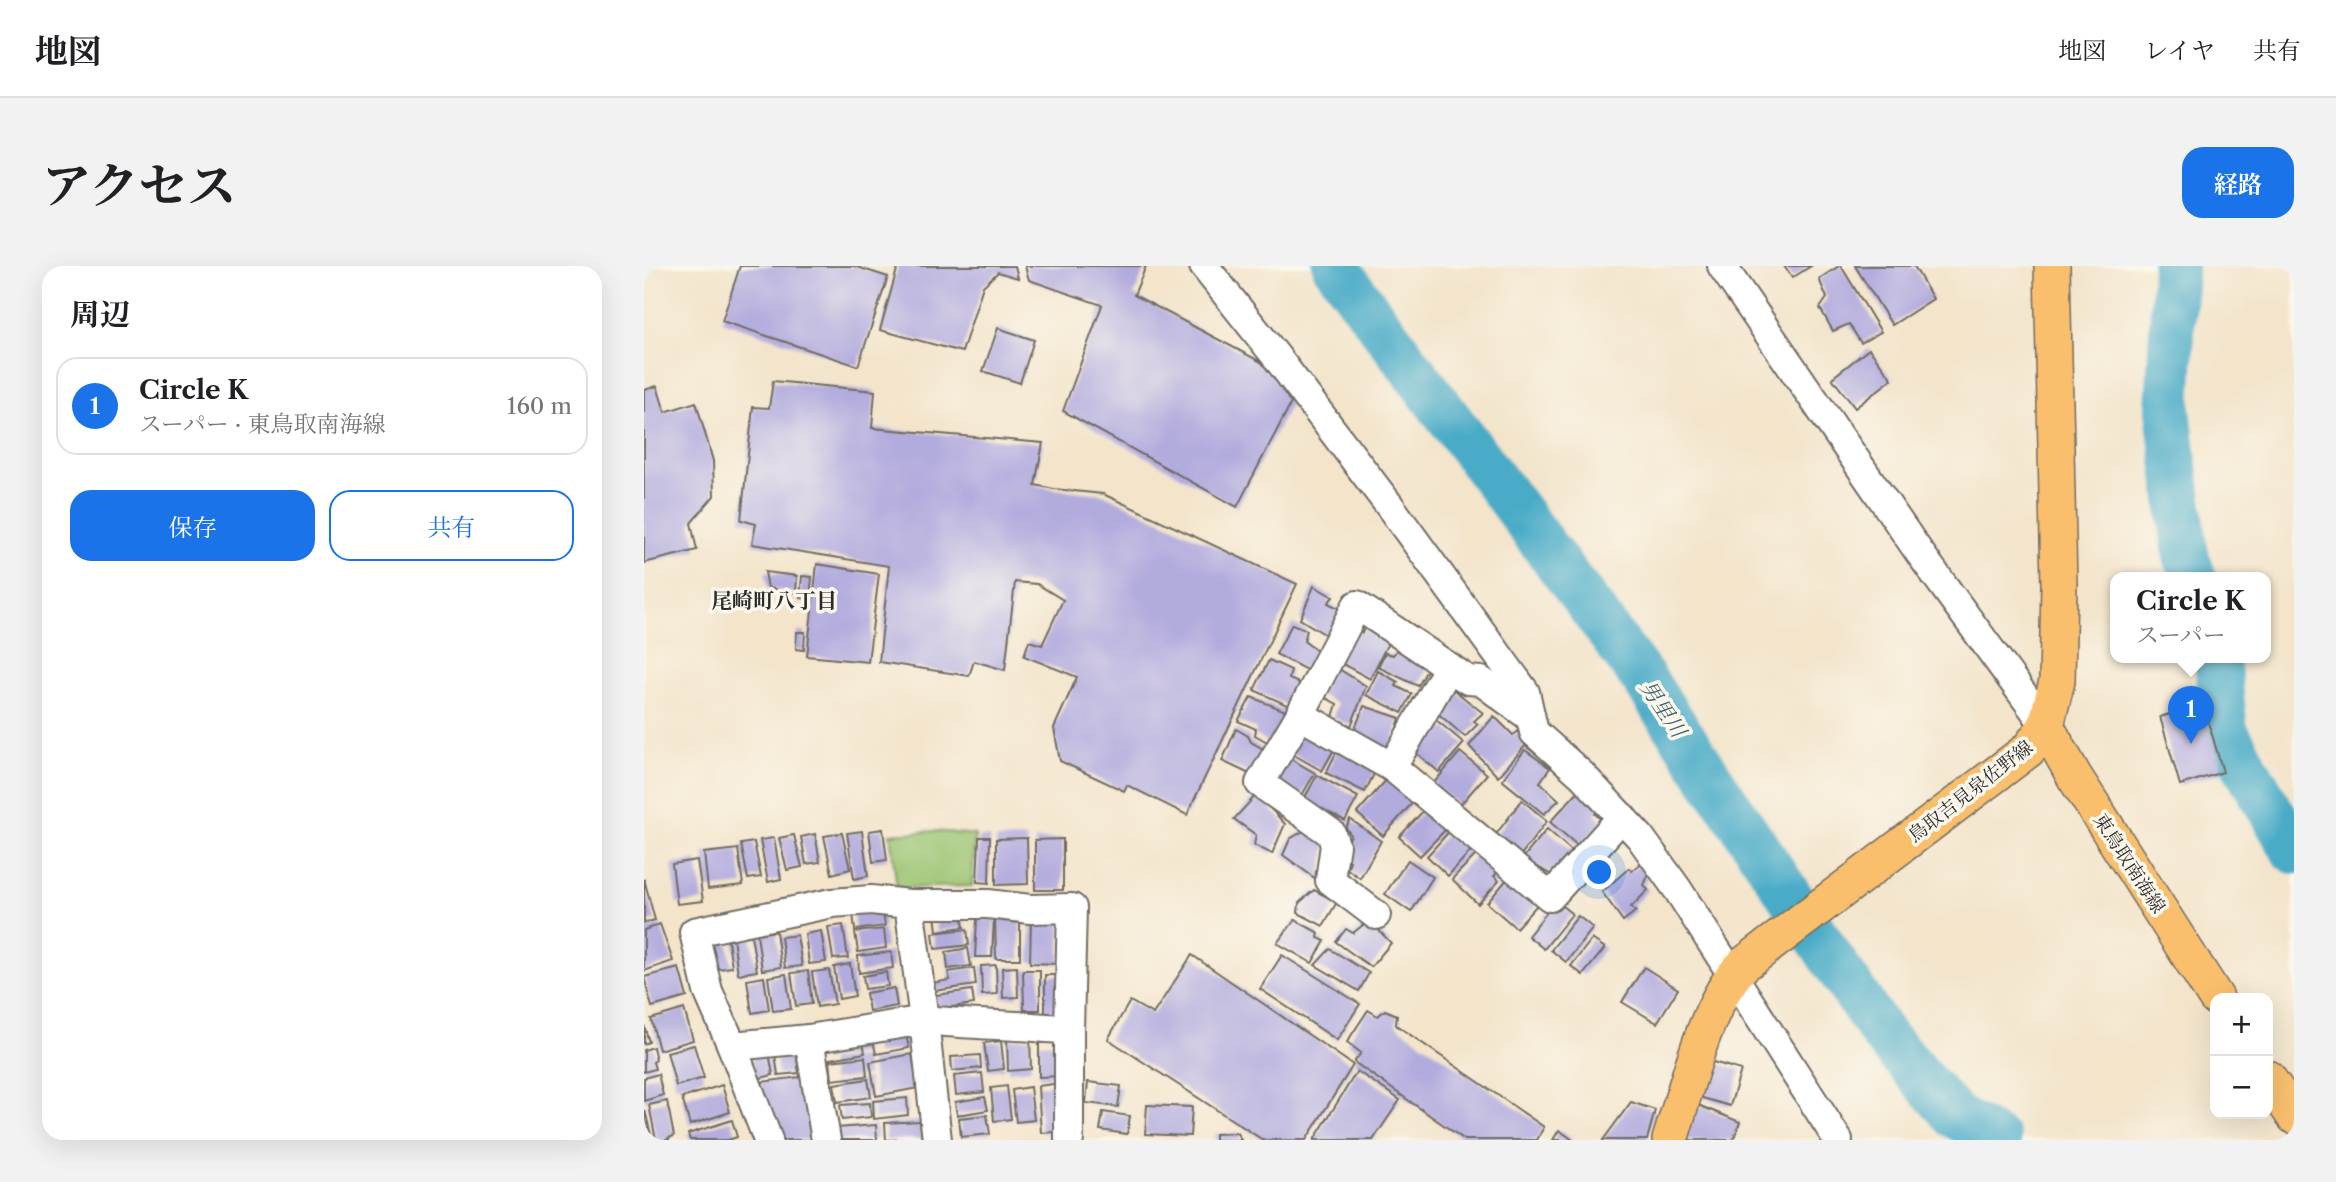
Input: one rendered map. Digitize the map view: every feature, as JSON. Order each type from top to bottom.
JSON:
[{"type":"main road","name":"鳥取吉見泉佐野線","points":[[1670,1140],[1714,1005],[1738,970],[2037,738],[2057,681],[2059,585],[2052,266]]},
{"type":"main road","name":"東鳥取南海線","points":[[2037,738],[2074,776],[2213,993]]},
{"type":"main road","points":[[2273,1086],[2294,1116]]},
{"type":"street","points":[[1204,266],[1381,495],[1525,692],[1534,732],[1582,775],[1640,837],[1738,970],[1839,1140]]},
{"type":"street","points":[[1722,266],[1919,552],[2037,738]]},
{"type":"street","points":[[1376,915],[1330,880],[1335,845],[1331,833],[1260,783],[1300,715],[1357,605],[1468,680],[1481,681],[1530,717]]},
{"type":"street","points":[[1392,767],[1448,667]]},
{"type":"street","points":[[1300,715],[1392,767],[1550,897],[1622,817]]},
{"type":"street","points":[[768,1140],[708,991],[694,932],[832,903],[871,900],[909,904],[988,904],[1030,909],[1072,908],[1069,1140]]},
{"type":"street","points":[[909,904],[937,1140]]},
{"type":"street","points":[[732,1046],[809,1039],[924,1020],[1069,1030]]},
{"type":"street","points":[[809,1039],[826,1140]]},
{"type":"green space","points":[[935,831],[975,835],[972,886],[897,888],[890,834]]},
{"type":"building","points":[[740,266],[854,266],[888,277],[858,366],[722,321]]},
{"type":"building","points":[[898,266],[1015,266],[1018,278],[998,272],[983,286],[962,352],[880,330]]},
{"type":"building","points":[[1025,266],[1146,266],[1134,295],[1265,364],[1291,403],[1237,507],[1063,411],[1102,305],[1029,280]]},
{"type":"building","points":[[1784,266],[1811,266],[1792,278]]},
{"type":"building","points":[[1839,266],[1881,332],[1861,343],[1849,324],[1833,331],[1820,308],[1827,298],[1819,279]]},
{"type":"building","points":[[1855,266],[1914,266],[1933,299],[1892,325]]},
{"type":"building","points":[[998,328],[1034,340],[1020,383],[983,371]]},
{"type":"building","points":[[1869,349],[1892,379],[1855,408],[1832,378]]},
{"type":"building","points":[[773,381],[875,391],[872,428],[1043,443],[1035,485],[1103,494],[1297,584],[1187,815],[1127,785],[1124,791],[1060,761],[1054,728],[1077,677],[1024,656],[1029,641],[1042,645],[1063,600],[1037,584],[1015,582],[1005,670],[974,661],[969,676],[879,662],[889,566],[752,544],[756,524],[741,520],[753,407],[769,408]]},
{"type":"building","points":[[657,386],[665,412],[696,402],[713,461],[714,496],[691,523],[697,550],[644,563],[644,390]]},
{"type":"building","points":[[817,564],[879,574],[868,662],[807,656]]},
{"type":"building","points":[[765,572],[797,576],[796,593],[768,588]]},
{"type":"building","points":[[802,576],[812,577],[810,599],[800,598]]},
{"type":"building","points":[[1314,586],[1333,597],[1328,603],[1344,611],[1331,638],[1300,619]]},
{"type":"building","points":[[1292,624],[1307,630],[1304,641],[1321,654],[1310,672],[1276,654]]},
{"type":"building","points":[[1366,624],[1390,639],[1370,679],[1337,661],[1354,628],[1362,633]]},
{"type":"building","points":[[797,632],[805,632],[804,650],[796,649]]},
{"type":"building","points":[[1400,646],[1429,666],[1418,686],[1378,667],[1385,653],[1393,655]]},
{"type":"building","points":[[1269,660],[1291,670],[1289,679],[1301,684],[1289,706],[1254,690]]},
{"type":"building","points":[[1334,666],[1366,686],[1351,726],[1333,717],[1337,704],[1319,694]]},
{"type":"building","points":[[1378,671],[1398,682],[1396,686],[1412,694],[1402,713],[1366,695]]},
{"type":"building","points":[[1454,690],[1483,713],[1474,721],[1478,724],[1465,737],[1434,710],[1440,700]]},
{"type":"building","points":[[1251,697],[1288,712],[1269,743],[1255,735],[1256,729],[1238,721]]},
{"type":"building","points":[[2203,704],[2223,772],[2180,785],[2160,717]]},
{"type":"building","points":[[1364,706],[1400,718],[1390,751],[1353,733]]},
{"type":"building","points":[[1494,716],[1513,735],[1519,731],[1558,760],[1552,765],[1525,746],[1498,777],[1469,746]]},
{"type":"building","points":[[1435,719],[1464,743],[1439,772],[1410,748]]},
{"type":"building","points":[[1303,728],[1336,746],[1322,771],[1289,752]]},
{"type":"building","points":[[1236,729],[1265,750],[1256,777],[1222,761]]},
{"type":"building","points":[[1338,749],[1377,768],[1365,792],[1326,773]]},
{"type":"building","points":[[1525,750],[1550,768],[1540,782],[1559,800],[1544,814],[1502,780]]},
{"type":"building","points":[[1460,752],[1487,774],[1459,806],[1433,784]]},
{"type":"building","points":[[1289,758],[1315,773],[1302,795],[1277,781]]},
{"type":"building","points":[[1317,775],[1358,797],[1345,821],[1304,799]]},
{"type":"building","points":[[1388,778],[1414,801],[1383,836],[1357,813]]},
{"type":"building","points":[[1581,788],[1601,807],[1595,814],[1603,821],[1578,846],[1550,822]]},
{"type":"building","points":[[1257,794],[1285,824],[1272,854],[1254,845],[1256,835],[1234,819]]},
{"type":"building","points":[[1522,800],[1547,821],[1520,856],[1494,837]]},
{"type":"building","points":[[1426,808],[1447,828],[1420,856],[1399,837]]},
{"type":"building","points":[[1350,819],[1381,841],[1360,878],[1347,869],[1350,861],[1340,855],[1351,835],[1346,828]]},
{"type":"building","points":[[1454,826],[1475,846],[1448,876],[1427,856]]},
{"type":"building","points":[[1310,827],[1327,841],[1320,882],[1283,855],[1290,839]]},
{"type":"building","points":[[883,829],[887,860],[873,862],[869,831]]},
{"type":"building","points":[[1547,829],[1573,852],[1553,876],[1523,858]]},
{"type":"building","points":[[862,831],[868,876],[854,879],[847,833]]},
{"type":"building","points":[[842,833],[850,869],[832,874],[824,836]]},
{"type":"building","points":[[815,834],[820,862],[806,864],[801,837]]},
{"type":"building","points":[[794,835],[802,867],[787,870],[779,838]]},
{"type":"building","points":[[979,837],[990,837],[989,883],[977,882]]},
{"type":"building","points":[[774,838],[781,879],[768,882],[760,840]]},
{"type":"building","points":[[1027,838],[1028,884],[996,885],[996,839]]},
{"type":"building","points":[[1063,839],[1063,890],[1035,890],[1035,840]]},
{"type":"building","points":[[754,842],[761,877],[748,879],[741,844]]},
{"type":"building","points":[[738,849],[743,885],[708,889],[704,853]]},
{"type":"building","points":[[1482,849],[1502,868],[1494,876],[1499,881],[1478,904],[1452,879]]},
{"type":"building","points":[[1646,859],[1650,871],[1644,885],[1648,890],[1631,907],[1636,911],[1623,921],[1602,892],[1629,868],[1632,871]]},
{"type":"building","points":[[697,860],[703,901],[677,904],[672,864]]},
{"type":"building","points":[[1408,860],[1433,877],[1411,912],[1385,894]]},
{"type":"building","points":[[1508,878],[1537,905],[1516,928],[1487,903]]},
{"type":"building","points":[[644,879],[655,920],[644,923]]},
{"type":"building","points":[[1314,890],[1337,902],[1323,926],[1298,913],[1299,903]]},
{"type":"building","points":[[1556,901],[1572,914],[1544,949],[1528,936]]},
{"type":"building","points":[[883,911],[885,926],[855,930],[853,914]]},
{"type":"building","points":[[961,911],[964,927],[937,931],[935,915]]},
{"type":"building","points":[[1578,916],[1593,928],[1566,962],[1551,950]]},
{"type":"building","points":[[995,918],[1020,918],[1020,959],[996,959]]},
{"type":"building","points":[[1031,918],[1061,919],[1060,964],[1030,963]]},
{"type":"building","points":[[977,919],[994,919],[992,957],[975,957]]},
{"type":"building","points":[[1295,920],[1319,933],[1318,938],[1325,941],[1312,963],[1277,943]]},
{"type":"building","points":[[1369,920],[1391,943],[1371,967],[1336,942],[1346,929],[1353,933]]},
{"type":"building","points":[[660,924],[673,961],[644,971],[644,930]]},
{"type":"building","points":[[843,925],[848,958],[833,959],[828,927]]},
{"type":"building","points":[[884,929],[886,948],[858,952],[855,932]]},
{"type":"building","points":[[967,929],[969,945],[935,949],[933,933]]},
{"type":"building","points":[[776,931],[781,967],[762,970],[757,934]]},
{"type":"building","points":[[821,931],[826,962],[809,964],[805,934]]},
{"type":"building","points":[[727,935],[732,967],[712,970],[707,938]]},
{"type":"building","points":[[751,935],[757,971],[738,974],[733,937]]},
{"type":"building","points":[[797,935],[802,966],[785,968],[781,937]]},
{"type":"building","points":[[1592,939],[1605,948],[1583,975],[1571,966]]},
{"type":"building","points":[[968,948],[971,966],[948,969],[946,952]]},
{"type":"building","points":[[1330,949],[1369,973],[1359,991],[1315,965]]},
{"type":"building","points":[[891,952],[893,968],[859,973],[858,956]]},
{"type":"building","points":[[1192,955],[1353,1065],[1306,1140],[1263,1140],[1108,1039],[1130,1001],[1153,1014]]},
{"type":"building","points":[[1282,955],[1360,1004],[1337,1040],[1260,989]]},
{"type":"building","points":[[850,964],[855,996],[839,999],[834,967]]},
{"type":"building","points":[[996,965],[997,994],[982,995],[981,966]]},
{"type":"building","points":[[1017,967],[1018,997],[1003,998],[1002,968]]},
{"type":"building","points":[[1644,967],[1678,989],[1657,1023],[1622,1002]]},
{"type":"building","points":[[679,968],[687,997],[652,1007],[644,977]]},
{"type":"building","points":[[974,968],[976,985],[933,991],[932,983],[950,980],[948,972]]},
{"type":"building","points":[[829,970],[835,1004],[817,1007],[812,972]]},
{"type":"building","points":[[1023,970],[1040,970],[1040,1010],[1024,1010]]},
{"type":"building","points":[[808,971],[812,1004],[796,1006],[791,973]]},
{"type":"building","points":[[886,972],[888,986],[865,989],[863,976]]},
{"type":"building","points":[[786,974],[791,1009],[773,1011],[768,977]]},
{"type":"building","points":[[1045,975],[1064,975],[1064,1017],[1045,1017]]},
{"type":"building","points":[[764,977],[769,1010],[752,1013],[747,980]]},
{"type":"building","points":[[894,988],[897,1006],[869,1011],[866,993]]},
{"type":"building","points":[[972,990],[974,1004],[937,1009],[936,995]]},
{"type":"building","points":[[684,1009],[693,1040],[659,1050],[651,1019]]},
{"type":"building","points":[[1368,1010],[1378,1016],[1385,1010],[1397,1015],[1396,1025],[1544,1127],[1537,1140],[1465,1140],[1354,1062],[1361,1053],[1347,1042]]},
{"type":"building","points":[[644,1025],[649,1042],[644,1044]]},
{"type":"building","points":[[905,1030],[909,1048],[876,1054],[872,1036]]},
{"type":"building","points":[[862,1035],[865,1053],[824,1060],[821,1043]]},
{"type":"building","points":[[1030,1038],[1031,1069],[1008,1071],[1007,1039]]},
{"type":"building","points":[[1001,1041],[1004,1069],[988,1071],[984,1043]]},
{"type":"building","points":[[1058,1042],[1059,1076],[1039,1077],[1039,1043]]},
{"type":"building","points":[[694,1045],[704,1078],[676,1086],[667,1052]]},
{"type":"building","points":[[795,1045],[799,1073],[778,1075],[774,1048]]},
{"type":"building","points":[[653,1047],[655,1069],[644,1072],[644,1050]]},
{"type":"building","points":[[768,1047],[773,1075],[756,1079],[751,1050]]},
{"type":"building","points":[[912,1054],[918,1088],[876,1096],[870,1062]]},
{"type":"building","points":[[980,1055],[981,1068],[952,1071],[951,1057]]},
{"type":"building","points":[[865,1057],[867,1076],[832,1080],[830,1061]]},
{"type":"building","points":[[1709,1061],[1741,1070],[1730,1106],[1699,1097]]},
{"type":"building","points":[[1357,1071],[1400,1100],[1373,1140],[1314,1140]]},
{"type":"building","points":[[982,1073],[984,1092],[956,1095],[954,1076]]},
{"type":"building","points":[[658,1074],[663,1095],[644,1101],[644,1078]]},
{"type":"building","points":[[808,1076],[819,1140],[778,1140],[770,1119],[768,1100],[762,1098],[761,1082]]},
{"type":"building","points":[[868,1079],[871,1097],[837,1102],[834,1084]]},
{"type":"building","points":[[1088,1082],[1121,1086],[1118,1107],[1086,1103]]},
{"type":"building","points":[[1061,1083],[1065,1131],[1041,1133],[1038,1086]]},
{"type":"building","points":[[722,1085],[730,1112],[690,1125],[682,1098]]},
{"type":"building","points":[[1007,1086],[1011,1119],[994,1121],[991,1088]]},
{"type":"building","points":[[1030,1087],[1034,1120],[1016,1122],[1012,1090]]},
{"type":"building","points":[[985,1097],[988,1110],[957,1115],[955,1102]]},
{"type":"building","points":[[907,1098],[908,1115],[874,1119],[873,1101]]},
{"type":"building","points":[[667,1101],[674,1136],[668,1138],[669,1140],[656,1140],[649,1105]]},
{"type":"building","points":[[1631,1102],[1655,1110],[1647,1140],[1603,1140]]},
{"type":"building","points":[[870,1103],[871,1117],[842,1120],[840,1105]]},
{"type":"building","points":[[1147,1105],[1192,1107],[1190,1136],[1145,1134]]},
{"type":"building","points":[[1698,1105],[1740,1122],[1733,1140],[1684,1140]]},
{"type":"building","points":[[645,1110],[652,1140],[644,1140]]},
{"type":"building","points":[[1103,1112],[1130,1116],[1127,1134],[1100,1130]]},
{"type":"building","points":[[987,1115],[990,1134],[961,1137],[959,1118]]},
{"type":"building","points":[[732,1120],[737,1137],[728,1140],[690,1140],[688,1134]]},
{"type":"building","points":[[920,1121],[922,1139],[886,1140],[885,1123]]},
{"type":"building","points":[[876,1125],[877,1140],[838,1140],[837,1128]]},
{"type":"building","points":[[1559,1130],[1573,1140],[1553,1140]]},
{"type":"building","points":[[1237,1133],[1241,1140],[1215,1140],[1215,1134]]},
{"type":"waterway","name":"男里川","points":[[1335,266],[1643,678],[1883,1035],[1955,1116],[1998,1140]]},
{"type":"waterway","points":[[2175,266],[2168,411],[2186,556],[2192,572]]},
{"type":"waterway","points":[[2218,663],[2225,731],[2294,851]]},
{"type":"place","name":"Circle K","points":[[2191,744]]},
{"type":"district","name":"尾崎町八丁目","points":[[774,601]]}]
